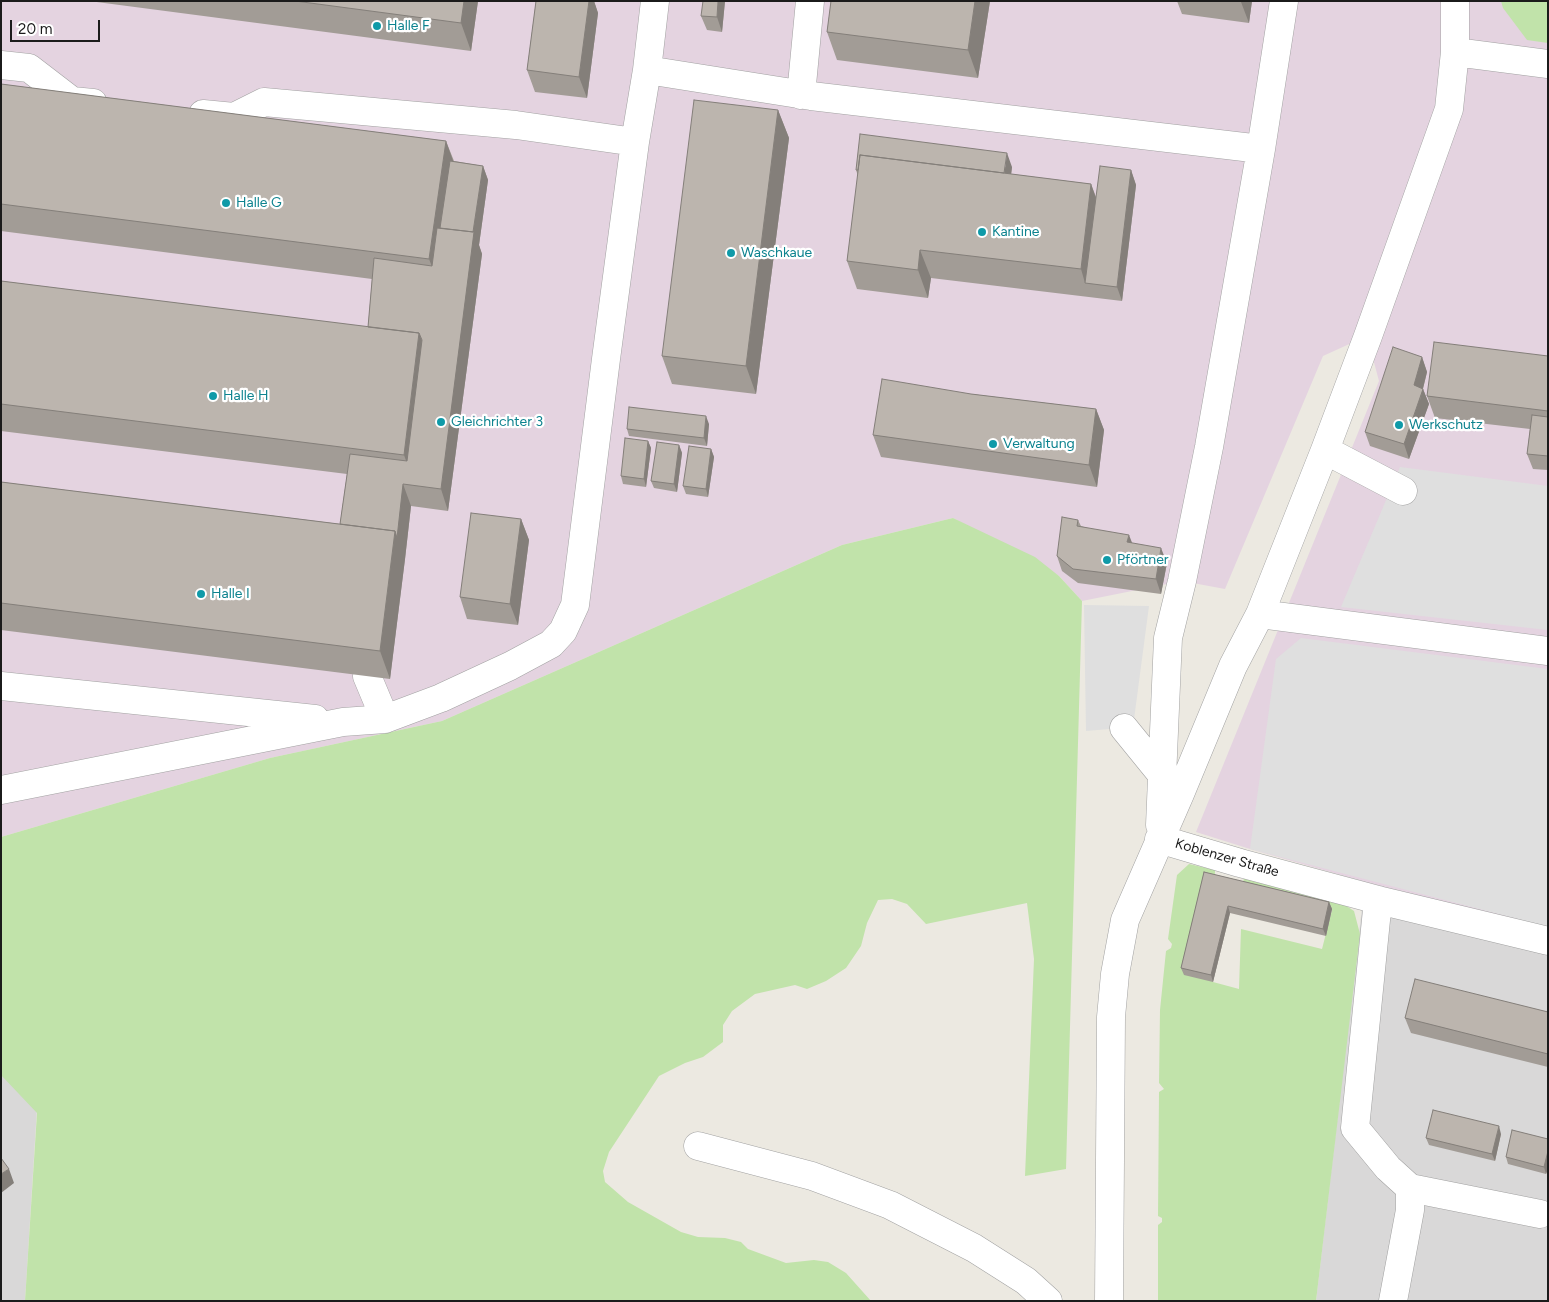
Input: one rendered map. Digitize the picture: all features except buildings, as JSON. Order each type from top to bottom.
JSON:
[{"type":"street","points":[[1,790],[343,722],[385,719],[441,698],[510,666],[551,644],[563,631],[575,605],[607,349],[635,142],[647,70],[655,1]]},
{"type":"street","points":[[801,95],[810,1]]},
{"type":"street","points":[[1160,839],[1163,776],[1157,633],[1182,581],[1209,447],[1261,149],[1284,1]]},
{"type":"street","points":[[1160,839],[1233,666],[1260,614],[1325,450],[1449,109],[1454,52],[1455,1]]},
{"type":"street","points":[[1454,52],[1548,64]]},
{"type":"street","points":[[1,65],[29,68],[72,100],[120,105]]},
{"type":"street","points":[[647,70],[801,95],[1261,149]]},
{"type":"street","points":[[177,111],[234,117],[264,102],[516,125],[635,142]]},
{"type":"street","points":[[1325,450],[1404,491]]},
{"type":"street","points":[[1260,614],[1548,651]]},
{"type":"street","points":[[367,676],[385,719]]},
{"type":"street","points":[[1,686],[343,722]]},
{"type":"street","points":[[1124,728],[1163,776]]},
{"type":"street","name":"Koblenzer Straße","points":[[1109,1301],[1111,1017],[1114,974],[1125,920],[1160,839],[1240,863],[1378,900],[1548,940]]},
{"type":"street","points":[[1378,900],[1355,1128],[1388,1168],[1410,1188],[1540,1214]]},
{"type":"street","points":[[698,1146],[812,1176],[890,1205],[974,1248],[1026,1281],[1048,1301]]},
{"type":"street","points":[[1393,1301],[1410,1210],[1410,1188]]},
{"type":"shaded area","points":[[1,1],[1548,1],[1548,929],[1365,882],[1196,832],[1379,381],[1367,336],[1323,356],[1225,589],[1182,581],[1082,601],[1059,576],[953,518],[842,545],[442,721],[270,758],[1,837]]},
{"type":"shaded area","points":[[1400,467],[1548,486],[1548,630],[1341,607]]},
{"type":"shaded area","points":[[1084,605],[1149,606],[1133,727],[1086,731]]},
{"type":"shaded area","points":[[1301,638],[1548,669],[1548,927],[1250,849],[1276,659]]},
{"type":"shaded area","points":[[1365,882],[1548,929],[1548,1301],[1316,1301]]},
{"type":"shaded area","points":[[49,915],[25,1301],[1,1301],[1,923]]},
{"type":"green space","points":[[1501,1],[1548,1],[1548,43],[1527,40],[1503,8]]},
{"type":"green space","points":[[953,518],[1035,557],[1059,576],[1082,601],[1066,1169],[1025,1176],[1034,959],[1027,903],[926,924],[907,904],[892,899],[878,900],[867,923],[861,946],[846,968],[826,981],[807,989],[795,985],[755,994],[732,1011],[723,1025],[723,1042],[703,1057],[685,1063],[659,1076],[609,1152],[603,1171],[605,1182],[628,1202],[681,1232],[698,1237],[725,1238],[741,1242],[748,1249],[786,1263],[814,1260],[828,1262],[846,1273],[871,1301],[25,1301],[37,1113],[1,1075],[1,837],[270,758],[442,721],[842,545]]},
{"type":"green space","points":[[1189,864],[1215,870],[1213,982],[1239,989],[1241,929],[1322,949],[1332,910],[1242,888],[1244,877],[1336,899],[1354,911],[1360,934],[1316,1301],[1158,1301],[1158,1225],[1162,1222],[1162,1218],[1158,1216],[1159,1092],[1164,1089],[1159,1083],[1160,1010],[1166,951],[1171,948],[1172,944],[1168,939],[1177,875]]},
{"type":"place","name":"Halle F","points":[[377,26]]},
{"type":"place","name":"Halle G","points":[[226,203]]},
{"type":"place","name":"Kantine","points":[[982,232]]},
{"type":"place","name":"Waschkaue","points":[[731,253]]},
{"type":"place","name":"Halle H","points":[[213,396]]},
{"type":"place","name":"Gleichrichter 3","points":[[441,422]]},
{"type":"place","name":"Werkschutz","points":[[1399,425]]},
{"type":"place","name":"Verwaltung","points":[[993,444]]},
{"type":"place","name":"Pförtner","points":[[1107,560]]},
{"type":"place","name":"Halle I","points":[[201,594]]}]
